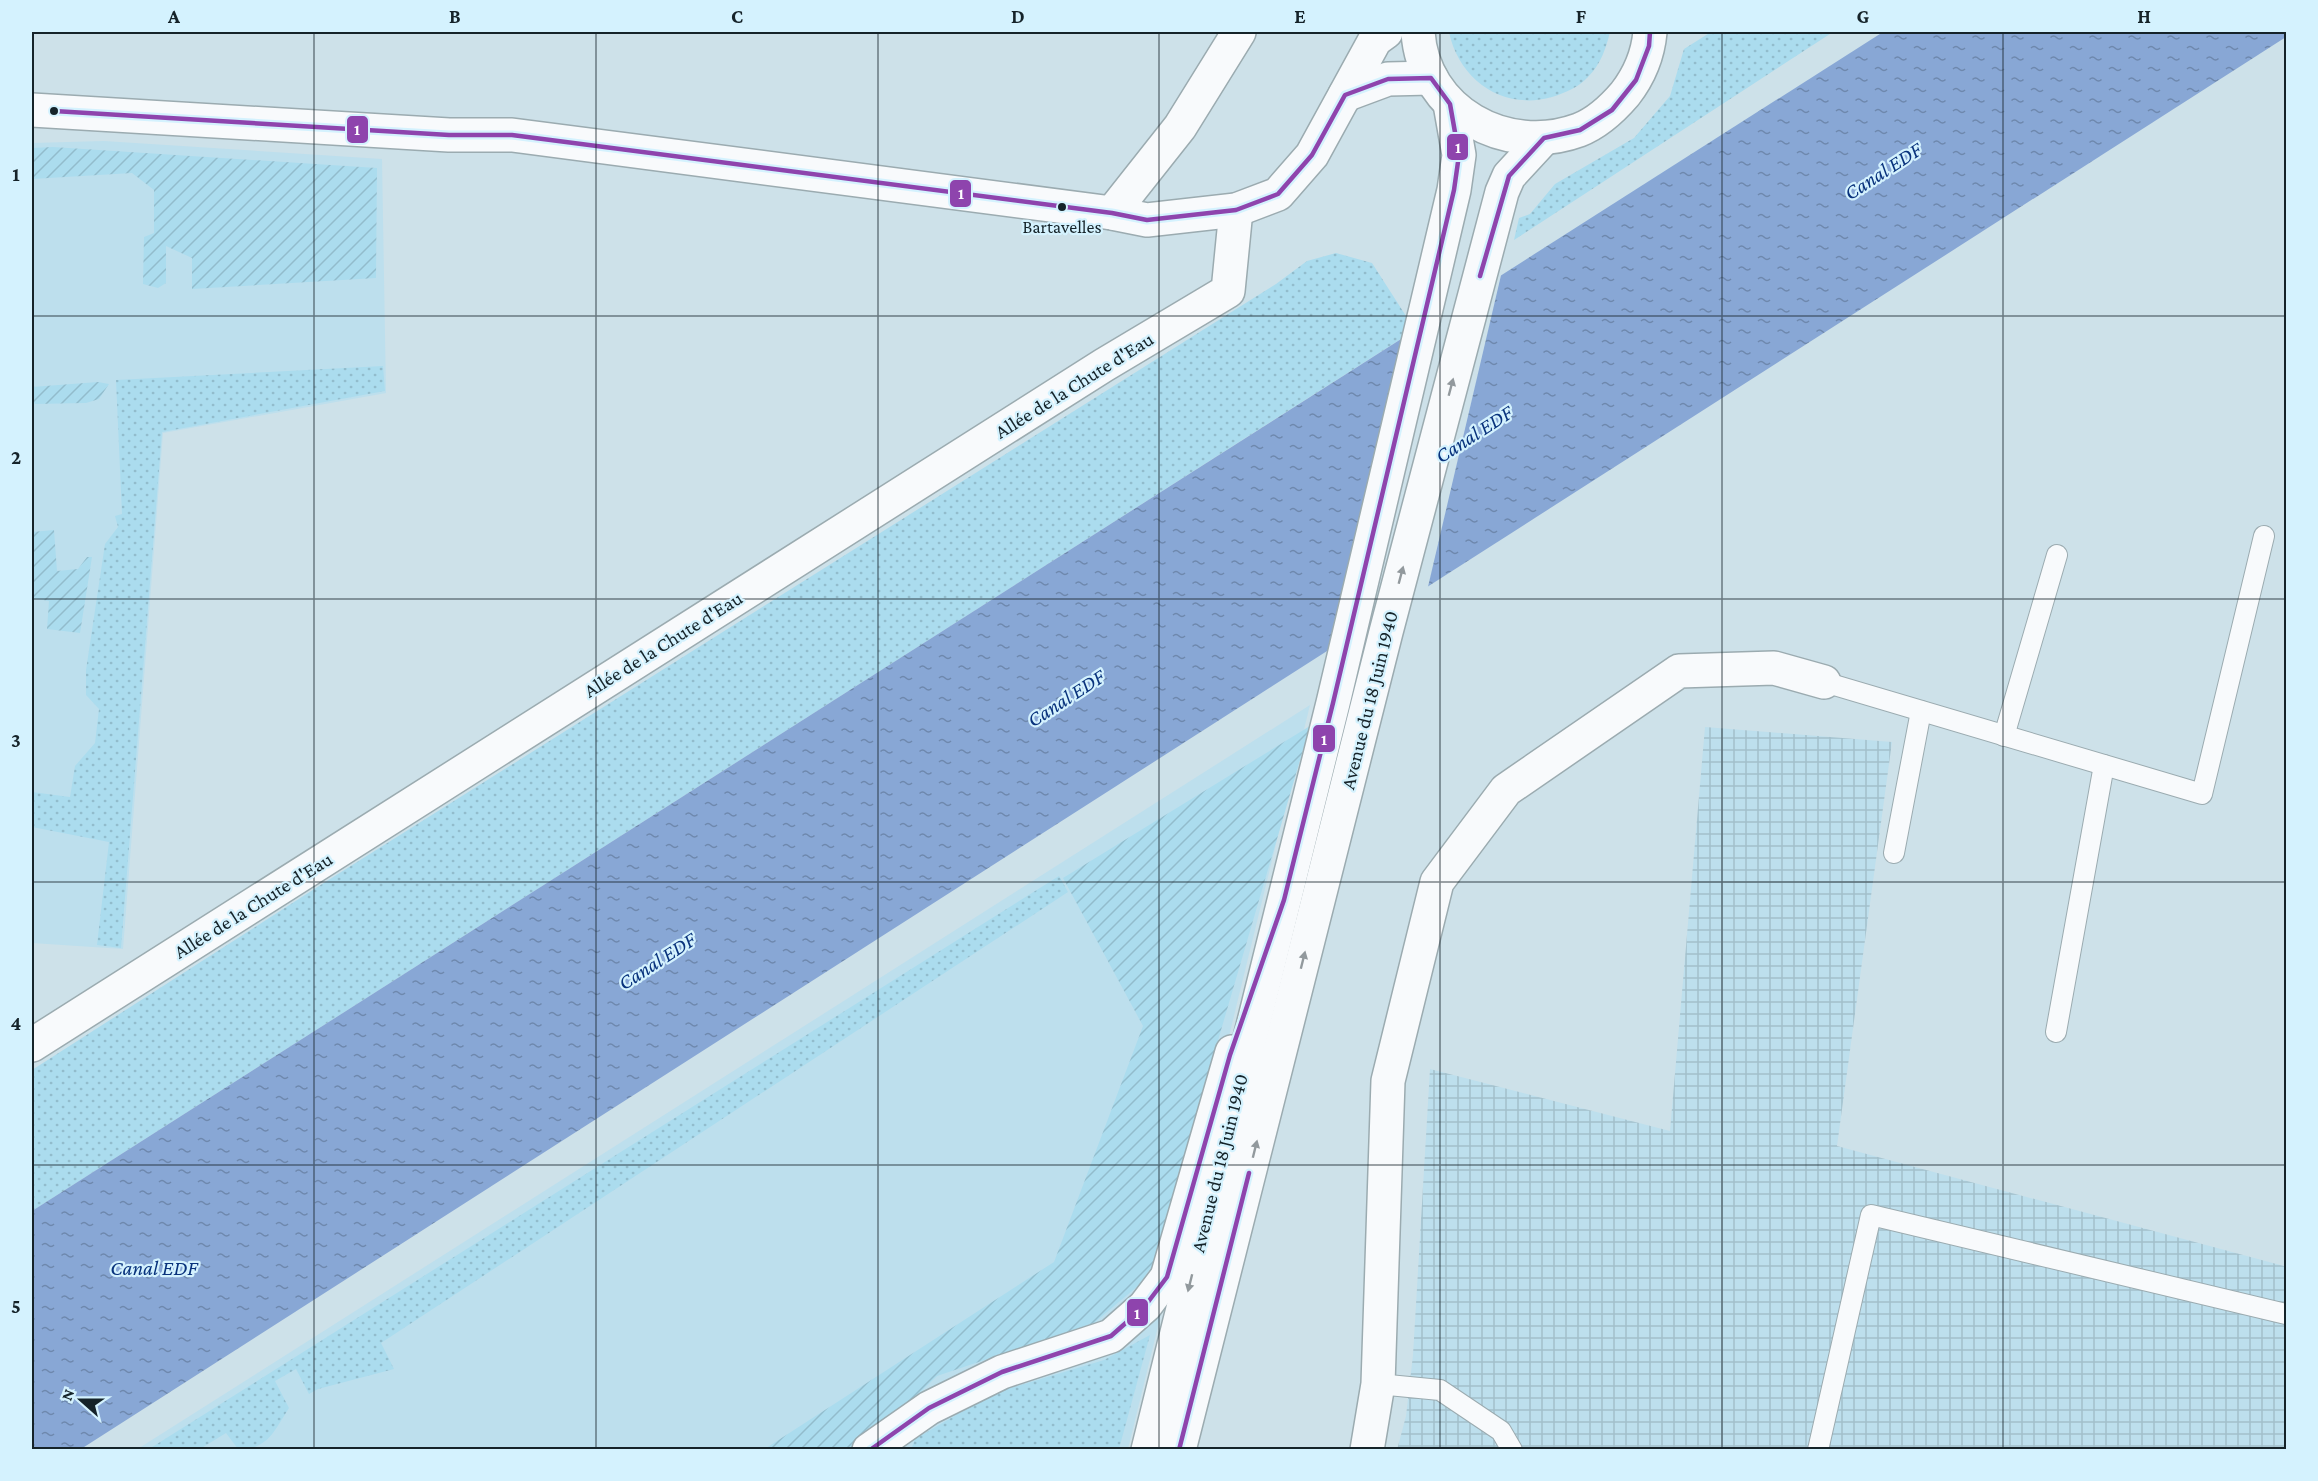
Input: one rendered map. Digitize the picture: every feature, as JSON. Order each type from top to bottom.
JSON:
[{"type":"street","points":[[1112,213],[1180,127],[1239,32]]},
{"type":"street","points":[[32,110],[449,135],[512,135],[1112,213],[1147,220],[1236,210],[1278,194],[1312,155],[1375,40],[1386,32]]},
{"type":"street","points":[[1418,32],[1419,45],[1431,78],[1450,104],[1478,124],[1510,137],[1544,138],[1580,130],[1612,110],[1636,80],[1655,36]]},
{"type":"street","points":[[1345,94],[1388,79],[1431,78]]},
{"type":"street","name":"Avenue du 18 Juin 1940","points":[[1148,1449],[1333,703],[1454,190],[1459,155],[1450,104]]},
{"type":"street","name":"Avenue du 18 Juin 1940","points":[[1179,1449],[1386,632],[1502,192],[1509,176],[1544,138]]},
{"type":"street","name":"Allée de la Chute d'Eau","points":[[32,1045],[1104,365],[1228,291],[1236,210]]},
{"type":"street","points":[[1367,1449],[1378,1384],[1388,1081],[1437,882],[1506,790],[1679,671],[1774,668],[1824,682]]},
{"type":"street","points":[[869,1449],[929,1408],[1002,1371],[1111,1336],[1145,1306],[1167,1277],[1230,1055],[1284,900]]},
{"type":"street","points":[[895,1449],[929,1408]]},
{"type":"lane","points":[[1824,682],[2202,794],[2264,536]]},
{"type":"lane","points":[[2004,736],[2057,555]]},
{"type":"lane","points":[[1894,853],[1920,711]]},
{"type":"lane","points":[[2056,1032],[2104,765]]},
{"type":"lane","points":[[1818,1449],[1871,1215],[2286,1314]]},
{"type":"lane","points":[[1378,1384],[1440,1390],[1502,1431],[1512,1449]]},
{"type":"shaded area","points":[[1449,32],[1610,32],[1600,61],[1593,72],[1576,87],[1552,97],[1517,100],[1486,88],[1473,77],[1462,64],[1454,49]]},
{"type":"shaded area","points":[[1711,32],[1833,32],[1514,240],[1519,218],[1530,214],[1555,184],[1634,138],[1670,96],[1684,49]]},
{"type":"shaded area","points":[[104,141],[382,159],[386,393],[163,433],[123,949],[32,943],[32,143]]},
{"type":"shaded area","points":[[53,147],[377,168],[376,278],[192,289],[192,258],[166,246],[166,283],[158,288],[143,284],[144,237],[154,233],[154,190],[132,173],[32,179],[32,148]]},
{"type":"shaded area","points":[[1336,253],[1372,263],[1415,330],[32,1211],[32,1070],[319,886],[1276,284],[1307,261]]},
{"type":"shaded area","points":[[383,366],[385,391],[162,432],[121,948],[97,945],[109,842],[32,827],[32,792],[70,797],[75,766],[95,743],[99,709],[86,695],[86,670],[105,544],[118,527],[115,516],[122,514],[116,380]]},
{"type":"shaded area","points":[[98,382],[109,384],[99,399],[86,403],[35,404],[32,401],[32,387]]},
{"type":"shaded area","points":[[54,530],[57,571],[78,569],[87,557],[92,557],[80,633],[47,629],[49,601],[32,598],[32,532]]},
{"type":"shaded area","points":[[1310,705],[1128,1449],[136,1450],[516,1209]]},
{"type":"shaded area","points":[[1310,726],[1152,1266],[1139,1285],[1094,1323],[937,1376],[861,1449],[763,1450],[1054,1262],[1143,1026],[1063,878]]},
{"type":"shaded area","points":[[1705,727],[1892,742],[1837,1146],[2284,1266],[2286,1258],[2286,1449],[1397,1450],[1406,1416],[1413,1355],[1430,1069],[1670,1131]]},
{"type":"shaded area","points":[[1059,876],[1068,892],[381,1343],[394,1369],[318,1389],[309,1394],[296,1369],[275,1381],[289,1408],[269,1438],[257,1446],[238,1449],[226,1433],[200,1449],[149,1449]]},
{"type":"shaded area","points":[[1150,1335],[1119,1449],[911,1450],[915,1439],[994,1393],[1104,1360]]},
{"type":"water","name":"Canal EDF","points":[[1883,32],[2286,32],[2286,37],[81,1449],[32,1450],[32,1211]]},
{"type":"pier","points":[[1502,271],[1427,591],[1332,652],[1413,328]]},
{"type":"transit line","name":"1","points":[[1480,276],[1509,176],[1544,138],[1580,130],[1612,110],[1636,80],[1649,46],[1650,32]]},
{"type":"transit line","name":"1","points":[[54,111],[449,135],[512,135],[1112,213],[1147,220],[1236,210],[1278,194],[1312,155],[1345,95],[1388,79],[1431,78],[1450,104],[1459,155],[1454,190],[1333,703],[1284,900],[1230,1055],[1167,1277],[1145,1306],[1111,1336],[1002,1372],[929,1408],[870,1450]]},
{"type":"transit line","name":"1","points":[[1179,1450],[1249,1173]]},
{"type":"place","name":"Bartavelles","points":[[1062,207]]}]
